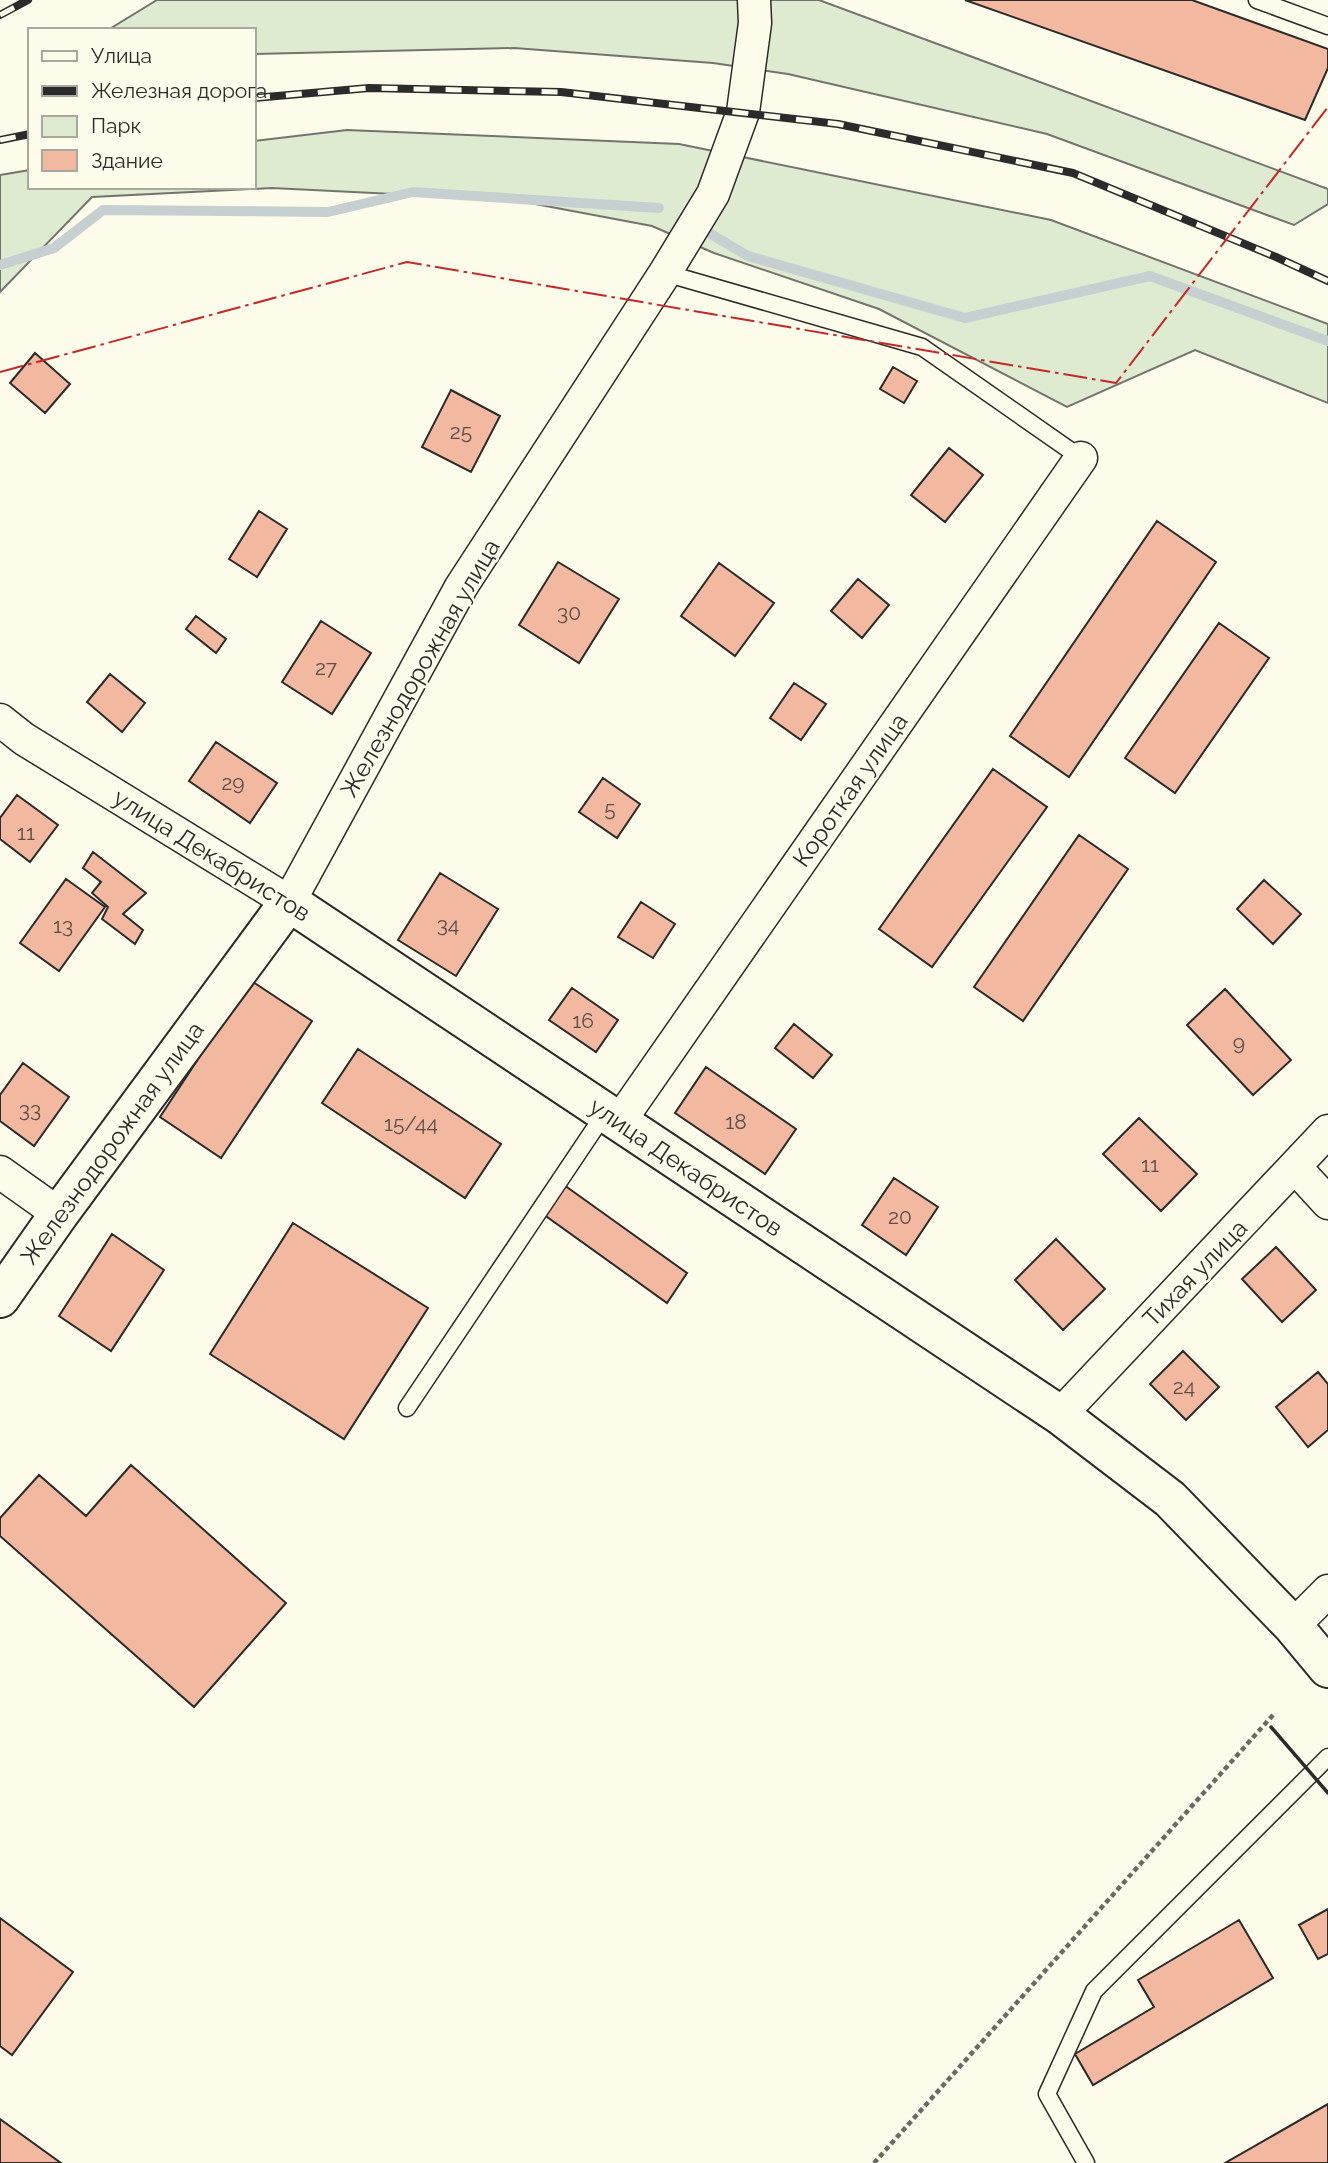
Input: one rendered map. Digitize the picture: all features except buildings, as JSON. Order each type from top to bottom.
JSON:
[{"type":"street","name":"Железнодорожная улица","points":[[0,1297],[289,902],[461,587],[665,273],[713,194],[743,112],[755,23],[754,0]]},
{"type":"street","name":"Короткая улица","points":[[612,1117],[1081,458]]},
{"type":"street","name":"улица Декабристов","points":[[0,720],[24,739],[289,902],[1060,1415],[1170,1499],[1293,1626],[1328,1668]]},
{"type":"street","name":"Тихая улица","points":[[1060,1415],[1328,1131]]},
{"type":"street","points":[[1295,1167],[1328,1203]]},
{"type":"street","points":[[0,1172],[59,1214]]},
{"type":"street","points":[[1293,1626],[1328,1591]]},
{"type":"lane","points":[[1257,0],[1328,26]]},
{"type":"lane","points":[[665,273],[922,347],[1081,458]]},
{"type":"lane","points":[[407,1408],[612,1117]]},
{"type":"lane","points":[[1086,2163],[1047,2094],[1094,1991],[1328,1757]]},
{"type":"path","points":[[874,2163],[1273,1715]]},
{"type":"green space","points":[[157,0],[819,0],[1328,189],[1328,204],[1294,225],[1047,134],[788,74],[713,63],[514,48],[256,54],[256,28],[111,28]]},
{"type":"green space","points":[[347,130],[679,144],[1051,220],[1328,324],[1328,403],[1195,350],[1067,407],[879,309],[714,253],[652,226],[514,200],[256,189],[256,141]]},
{"type":"green space","points":[[28,170],[28,189],[252,189],[92,197],[0,292],[0,175]]},
{"type":"waterway","points":[[0,265],[54,248],[103,210],[328,212],[413,192],[659,208]]},
{"type":"waterway","points":[[704,230],[748,256],[965,318],[1150,276],[1328,341]]},
{"type":"railway","points":[[0,15],[28,0]]},
{"type":"railway","points":[[256,98],[369,88],[561,92],[838,124],[1073,173],[1328,281]]},
{"type":"railway","points":[[0,140],[28,134]]},
{"type":"wall","points":[[1271,1727],[1328,1793]]},
{"type":"power","points":[[0,372],[407,262],[1116,383],[1328,107]]}]
